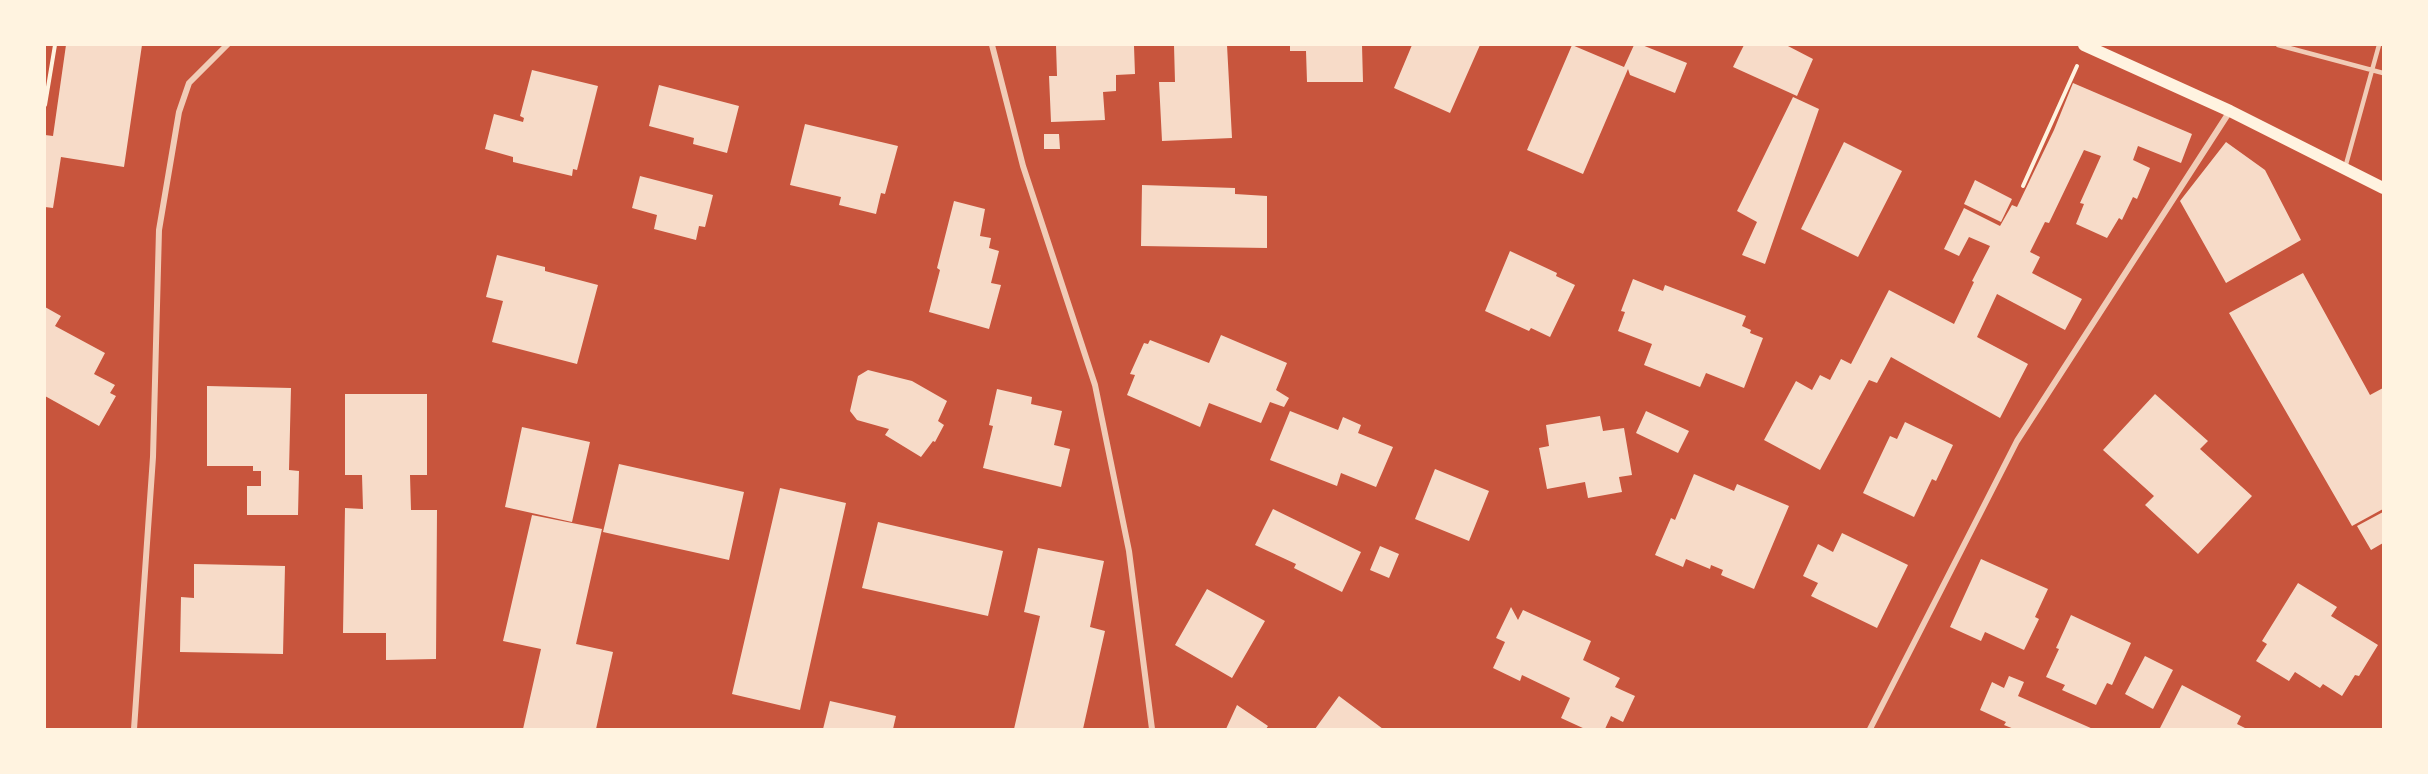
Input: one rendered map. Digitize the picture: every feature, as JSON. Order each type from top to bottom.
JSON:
[{"type":"main road","points":[[2085,45],[2230,111],[2383,188]]},
{"type":"street","points":[[134,729],[153,457],[159,230],[179,112],[189,84],[227,45]]},
{"type":"street","points":[[992,45],[1023,166],[1095,385],[1129,551],[1152,729]]},
{"type":"street","points":[[1870,729],[2017,441],[2230,111]]},
{"type":"lane","points":[[2278,45],[2383,73]]},
{"type":"lane","points":[[2345,168],[2379,45]]},
{"type":"path","points":[[45,105],[55,45]]},
{"type":"path","points":[[2023,186],[2085,45]]},
{"type":"building","points":[[66,45],[142,45],[124,167],[61,157],[53,208],[45,207],[45,135],[53,136]]},
{"type":"building","points":[[1056,45],[1134,46],[1135,74],[1116,75],[1116,91],[1103,92],[1105,120],[1051,122],[1049,76],[1057,76]]},
{"type":"building","points":[[1174,45],[1227,45],[1232,138],[1162,141],[1159,82],[1175,82]]},
{"type":"building","points":[[1290,45],[1362,45],[1363,82],[1307,82],[1306,51],[1290,51]]},
{"type":"building","points":[[1412,45],[1480,45],[1450,113],[1394,88]]},
{"type":"building","points":[[1572,45],[1624,67],[1634,45],[1642,45],[1687,63],[1675,93],[1630,75],[1628,69],[1583,174],[1527,150]]},
{"type":"building","points":[[1744,45],[1786,45],[1813,59],[1797,96],[1733,67]]},
{"type":"building","points":[[532,70],[598,86],[577,170],[573,169],[572,176],[513,162],[513,157],[485,149],[494,114],[523,122],[524,118],[520,116]]},
{"type":"building","points":[[2073,83],[2192,134],[2181,163],[2138,146],[2133,160],[2150,168],[2137,199],[2133,197],[2122,220],[2119,218],[2107,238],[2076,224],[2084,204],[2080,203],[2101,156],[2084,150],[2049,223],[2045,222],[2030,252],[2040,257],[2032,273],[2082,299],[2065,330],[1997,294],[1977,337],[2028,364],[2000,418],[1891,357],[1877,383],[1869,380],[1820,470],[1764,440],[1796,381],[1812,390],[1820,375],[1830,380],[1841,359],[1851,364],[1889,290],[1954,324],[1990,246],[1969,237],[1959,256],[1944,249],[1964,208],[2000,226],[2012,205],[2017,207],[2054,130]]},
{"type":"building","points":[[659,85],[739,106],[727,153],[693,144],[694,138],[649,126]]},
{"type":"building","points":[[1793,97],[1819,109],[1765,264],[1742,255],[1757,222],[1737,211]]},
{"type":"building","points":[[805,124],[898,146],[885,194],[881,193],[876,214],[839,205],[841,197],[790,185]]},
{"type":"building","points":[[1044,134],[1059,134],[1060,149],[1044,149]]},
{"type":"building","points":[[1844,142],[1902,171],[1858,257],[1801,229]]},
{"type":"building","points":[[2226,142],[2265,170],[2301,240],[2226,283],[2180,201]]},
{"type":"building","points":[[640,176],[713,195],[705,227],[699,226],[696,240],[654,229],[657,215],[632,208]]},
{"type":"building","points":[[1975,180],[2012,199],[2001,222],[1964,204]]},
{"type":"building","points":[[1142,185],[1235,188],[1235,194],[1267,196],[1267,248],[1141,246]]},
{"type":"building","points":[[954,201],[985,209],[980,236],[991,238],[989,248],[999,251],[991,283],[1001,285],[989,329],[929,312],[940,270],[937,268]]},
{"type":"building","points":[[1510,251],[1557,273],[1556,276],[1575,285],[1550,337],[1531,328],[1529,331],[1485,311]]},
{"type":"building","points":[[497,255],[545,267],[545,271],[598,285],[577,364],[492,342],[503,301],[486,297]]},
{"type":"building","points":[[2303,273],[2370,395],[2383,388],[2383,509],[2352,526],[2229,313]]},
{"type":"building","points":[[1633,279],[1663,291],[1665,285],[1746,316],[1742,326],[1751,330],[1750,333],[1763,338],[1744,388],[1706,373],[1700,387],[1644,365],[1652,344],[1618,331],[1625,312],[1621,311]]},
{"type":"building","points":[[45,307],[61,316],[55,326],[105,353],[94,374],[115,385],[110,393],[116,396],[99,426],[45,396]]},
{"type":"building","points":[[1221,335],[1287,363],[1276,390],[1289,398],[1284,407],[1270,402],[1261,423],[1209,403],[1200,427],[1127,395],[1135,375],[1130,374],[1144,343],[1148,344],[1150,340],[1209,363]]},
{"type":"building","points":[[868,370],[912,381],[947,401],[938,421],[944,425],[935,442],[933,441],[921,457],[885,435],[889,429],[857,420],[850,411],[858,376]]},
{"type":"building","points":[[207,386],[291,388],[289,470],[299,471],[298,515],[247,515],[247,486],[261,486],[261,471],[253,471],[253,466],[207,466]]},
{"type":"building","points":[[997,389],[1032,397],[1031,404],[1062,411],[1054,445],[1070,449],[1061,487],[983,468],[993,426],[989,425]]},
{"type":"building","points":[[345,394],[427,394],[427,475],[410,475],[411,510],[437,510],[436,659],[386,660],[386,633],[343,633],[345,508],[363,509],[362,475],[345,475]]},
{"type":"building","points":[[2155,394],[2208,441],[2200,449],[2252,496],[2198,554],[2145,505],[2154,496],[2103,450]]},
{"type":"building","points":[[1290,411],[1338,430],[1343,417],[1361,425],[1358,433],[1393,447],[1376,487],[1341,473],[1337,486],[1270,460]]},
{"type":"building","points":[[1646,411],[1689,431],[1678,453],[1636,433]]},
{"type":"building","points":[[1600,416],[1603,431],[1624,428],[1632,475],[1619,477],[1622,492],[1588,498],[1585,482],[1547,489],[1539,448],[1549,446],[1546,425]]},
{"type":"building","points":[[1905,422],[1953,445],[1936,481],[1932,479],[1914,517],[1863,493],[1890,436],[1897,439]]},
{"type":"building","points":[[522,427],[590,442],[572,522],[505,507]]},
{"type":"building","points":[[619,464],[744,492],[729,560],[603,532]]},
{"type":"building","points":[[1435,469],[1489,491],[1469,541],[1415,519]]},
{"type":"building","points":[[1694,474],[1734,491],[1737,484],[1789,506],[1754,589],[1721,575],[1723,570],[1711,565],[1710,569],[1686,559],[1683,567],[1655,555],[1671,518],[1675,520]]},
{"type":"building","points":[[780,488],[846,503],[800,710],[732,694]]},
{"type":"building","points":[[1273,509],[1361,552],[1342,592],[1294,568],[1296,564],[1255,545]]},
{"type":"building","points":[[2383,512],[2383,543],[2371,550],[2357,526]]},
{"type":"building","points":[[532,515],[602,529],[576,644],[613,652],[596,729],[523,729],[541,649],[503,641]]},
{"type":"building","points":[[878,522],[1003,551],[988,616],[862,588]]},
{"type":"building","points":[[1842,533],[1908,565],[1877,628],[1811,596],[1818,583],[1803,576],[1818,544],[1833,552]]},
{"type":"building","points":[[1380,546],[1399,554],[1389,578],[1370,570]]},
{"type":"building","points":[[1038,548],[1104,561],[1090,627],[1105,631],[1083,729],[1014,729],[1040,616],[1024,612]]},
{"type":"building","points":[[1981,559],[2048,589],[2035,617],[2039,619],[2024,650],[1985,632],[1981,641],[1950,627]]},
{"type":"building","points":[[194,564],[285,566],[283,654],[180,652],[181,597],[194,598]]},
{"type":"building","points":[[2298,583],[2337,607],[2331,616],[2378,645],[2359,676],[2355,675],[2342,696],[2323,684],[2320,688],[2295,672],[2289,681],[2256,661],[2267,644],[2262,641]]},
{"type":"building","points":[[1207,589],[1265,621],[1232,678],[1175,645]]},
{"type":"building","points":[[1511,607],[1518,620],[1523,610],[1591,641],[1583,660],[1620,678],[1615,687],[1635,696],[1623,722],[1611,716],[1605,729],[1585,729],[1561,718],[1570,698],[1522,675],[1520,681],[1493,668],[1505,642],[1496,638]]},
{"type":"building","points":[[2071,615],[2131,643],[2112,685],[2107,683],[2096,705],[2062,690],[2065,685],[2046,677]]},
{"type":"building","points":[[2145,656],[2173,670],[2153,709],[2125,694]]},
{"type":"building","points":[[2009,676],[2024,682],[2018,696],[2093,729],[2014,729],[2004,725],[2006,722],[1980,710],[1992,682],[2004,688]]},
{"type":"building","points":[[2182,685],[2241,716],[2237,724],[2247,729],[2160,728]]},
{"type":"building","points":[[1339,696],[1383,729],[1315,729]]},
{"type":"building","points":[[830,701],[896,716],[893,729],[823,729]]},
{"type":"building","points":[[1237,705],[1268,726],[1266,729],[1226,729]]}]
